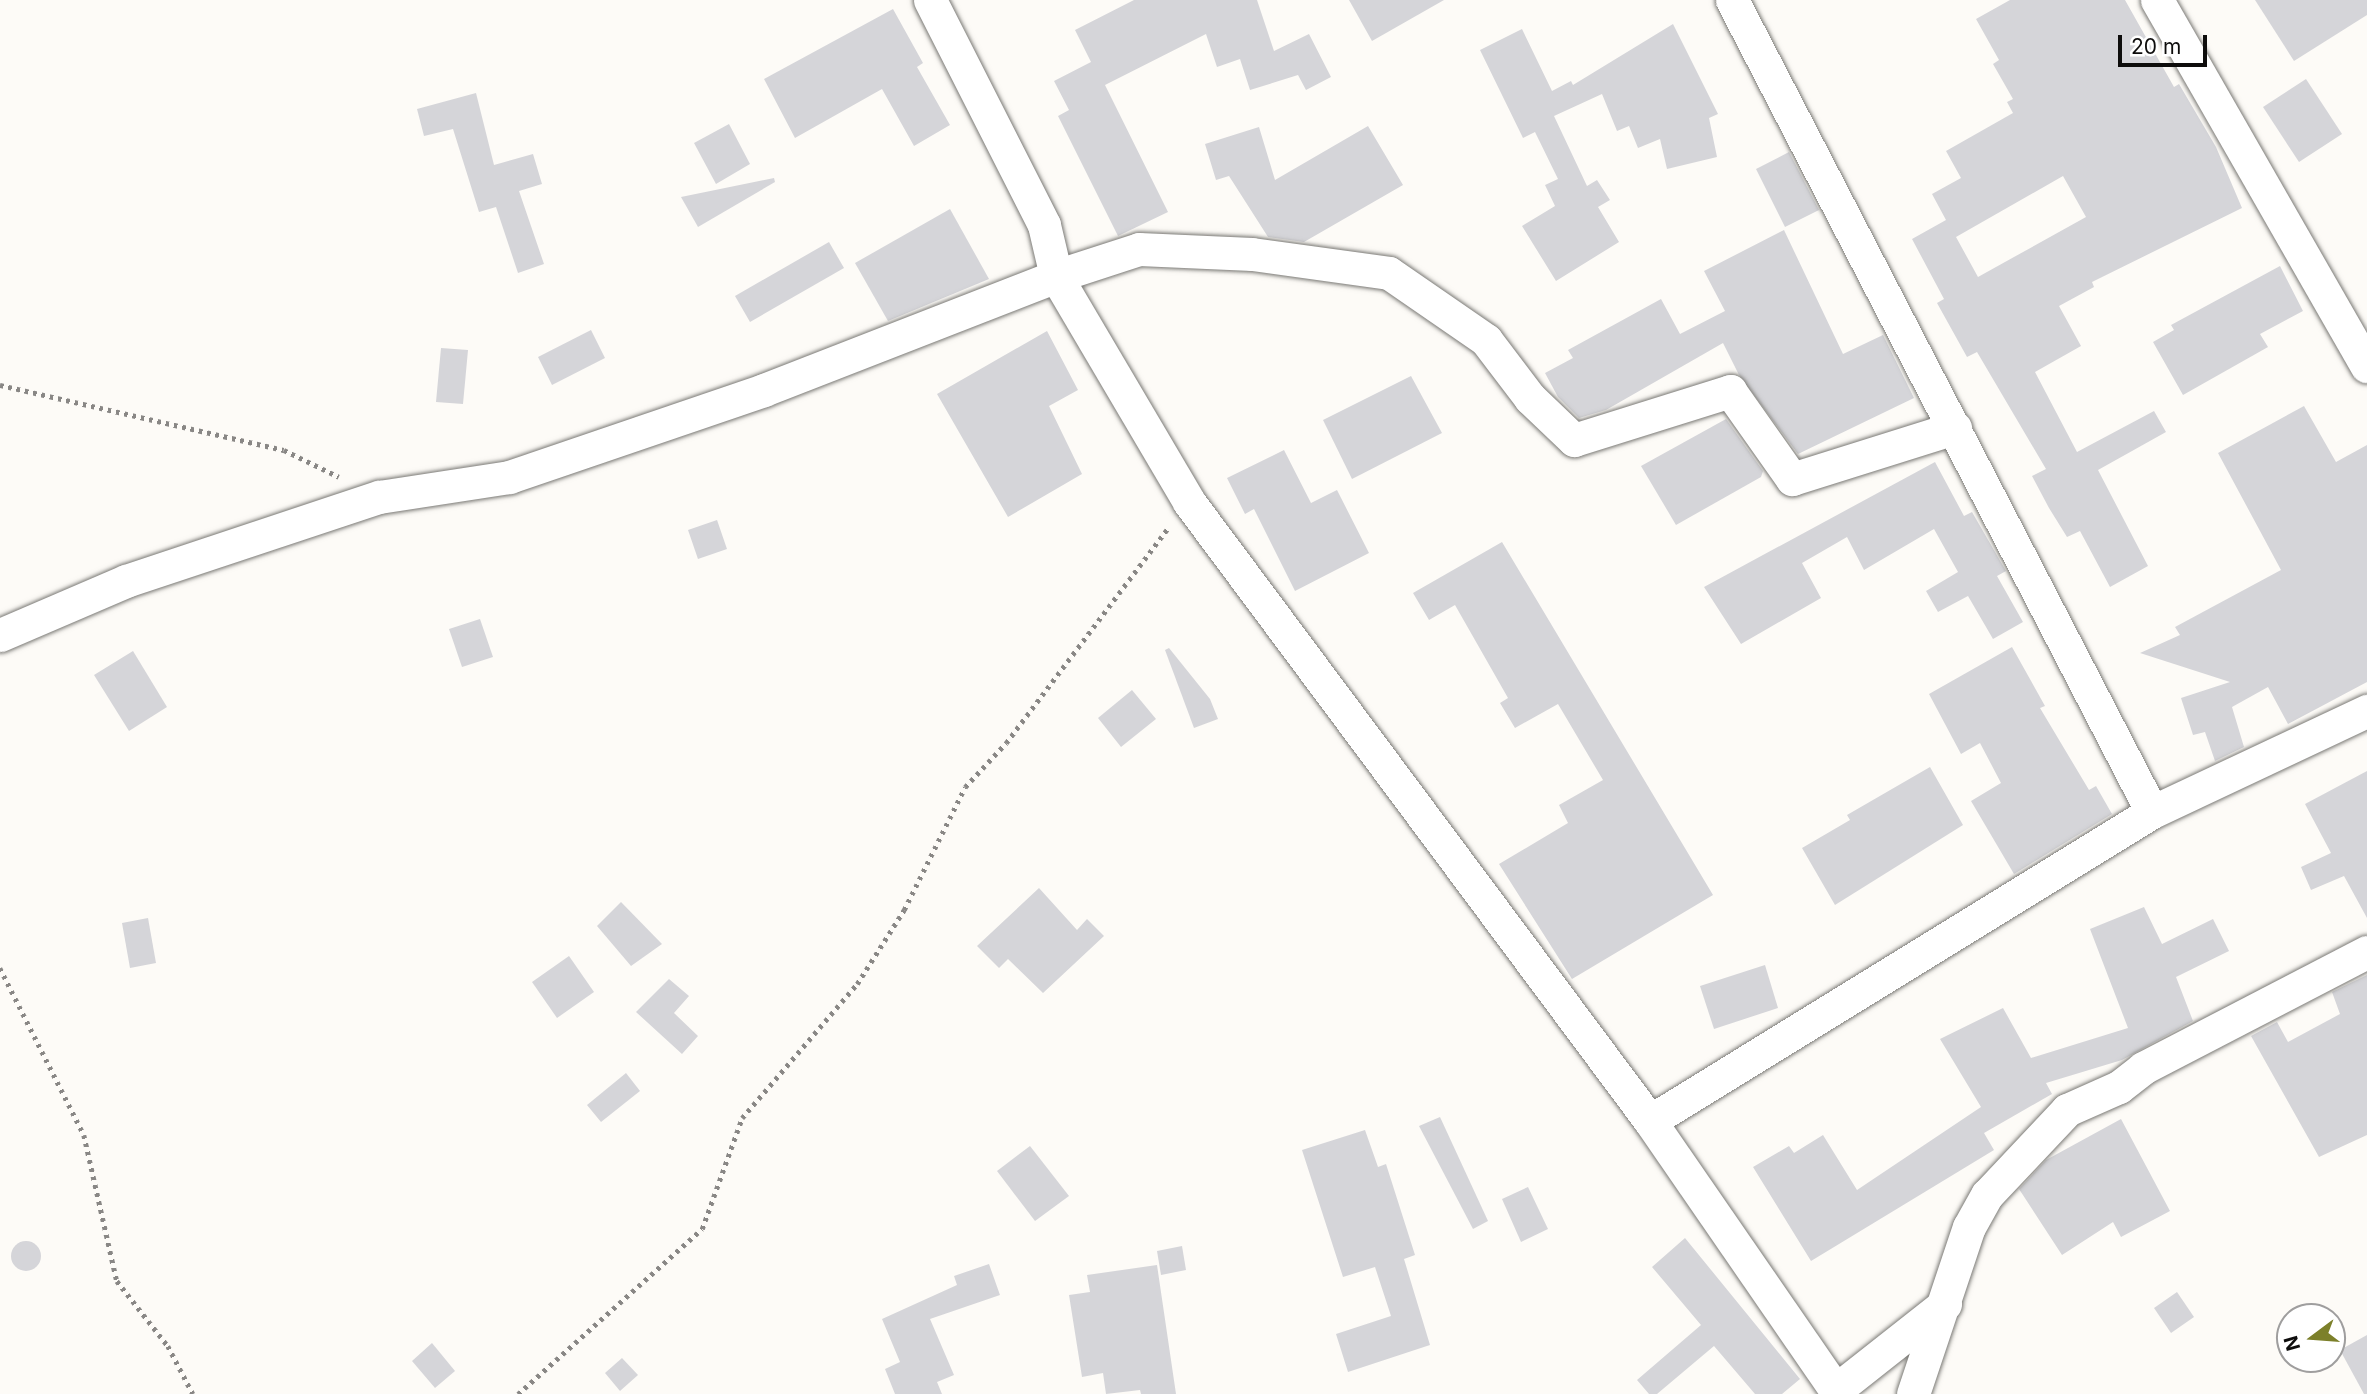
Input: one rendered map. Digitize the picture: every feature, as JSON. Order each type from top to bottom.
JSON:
[{"type":"street","points":[[930,0],[1044,225],[1056,276],[1189,502],[1650,1121],[1837,1392],[1945,1304]]},
{"type":"street","points":[[1732,0],[2152,811]]},
{"type":"street","points":[[2157,0],[2367,366]]},
{"type":"street","points":[[0,635],[126,581],[379,497],[509,477],[764,390],[1056,276],[1139,249],[1252,254],[1389,274],[1486,340],[1530,398],[1574,440],[1730,391],[1792,479],[1955,428]]},
{"type":"street","points":[[1650,1121],[2152,811],[2367,710]]},
{"type":"street","points":[[1913,1394],[1969,1227],[1987,1195],[2067,1110],[2119,1087],[2143,1068],[2367,952]]},
{"type":"path","points":[[0,385],[284,450],[379,497]]},
{"type":"path","points":[[518,1394],[702,1229],[742,1118],[857,984],[904,910],[965,787],[1006,743],[1189,502]]},
{"type":"path","points":[[0,968],[84,1135],[117,1281],[168,1346],[192,1394]]},
{"type":"building","points":[[1134,0],[1257,0],[1274,51],[1309,34],[1331,77],[1306,90],[1298,75],[1250,90],[1240,59],[1217,67],[1206,34],[1105,85],[1168,212],[1118,236],[1058,116],[1069,110],[1054,81],[1091,62],[1075,30]]},
{"type":"building","points":[[1349,0],[1444,0],[1372,41]]},
{"type":"building","points":[[2010,0],[2125,0],[2174,87],[2179,84],[2216,147],[2242,208],[2092,282],[2094,287],[2059,306],[2081,346],[2035,372],[2077,452],[2154,411],[2166,432],[2098,470],[2148,566],[2110,587],[2080,531],[2067,537],[2049,508],[2032,476],[2046,469],[1977,352],[1967,357],[1937,303],[1944,299],[1912,239],[1946,220],[1932,194],[1961,178],[1946,151],[2013,113],[2007,102],[2013,99],[1993,64],[1999,60],[1976,19]],"holes":[[[2063,176],[2086,217],[1978,277],[1956,237]]]},
{"type":"building","points":[[2255,0],[2367,0],[2367,15],[2294,61]]},
{"type":"building","points":[[893,9],[923,63],[917,67],[950,125],[914,146],[882,89],[795,138],[764,79]]},
{"type":"building","points":[[1673,24],[1718,114],[1709,118],[1717,157],[1667,169],[1660,139],[1638,148],[1629,126],[1617,131],[1602,94],[1554,116],[1587,186],[1597,180],[1610,200],[1598,207],[1619,242],[1556,281],[1522,226],[1555,206],[1545,185],[1558,179],[1535,132],[1523,138],[1480,50],[1522,29],[1552,91],[1571,81],[1573,85]]},
{"type":"building","points":[[2306,79],[2342,134],[2299,162],[2263,107]]},
{"type":"building","points":[[476,93],[494,165],[533,154],[542,184],[519,191],[544,264],[518,273],[496,207],[479,212],[453,129],[424,136],[417,109]]},
{"type":"building","points":[[729,124],[750,164],[716,184],[694,143]]},
{"type":"building","points":[[1368,126],[1403,185],[1304,242],[1268,237],[1229,176],[1216,180],[1205,144],[1259,127],[1275,180]]},
{"type":"building","points":[[1789,152],[1819,210],[1785,227],[1756,169]]},
{"type":"building","points":[[774,178],[775,182],[698,227],[681,197]]},
{"type":"building","points":[[950,209],[989,279],[888,321],[855,263]]},
{"type":"building","points":[[1784,230],[1843,354],[1883,335],[1914,398],[1798,454],[1739,375],[1723,343],[1606,410],[1579,418],[1558,397],[1545,373],[1573,358],[1568,350],[1661,299],[1680,334],[1725,311],[1704,271]]},
{"type":"building","points":[[829,242],[844,268],[750,322],[735,296]]},
{"type":"building","points":[[2280,266],[2303,311],[2260,334],[2268,347],[2183,395],[2153,342],[2174,330],[2171,325]]},
{"type":"building","points":[[591,330],[605,358],[552,385],[538,357]]},
{"type":"building","points":[[1047,331],[1078,390],[1049,406],[1082,474],[1008,517],[937,394]]},
{"type":"building","points":[[441,348],[468,350],[463,404],[436,402]]},
{"type":"building","points":[[1411,376],[1442,433],[1352,479],[1323,420]]},
{"type":"building","points":[[2304,406],[2336,462],[2367,445],[2367,682],[2288,724],[2268,687],[2232,707],[2244,747],[2215,761],[2205,732],[2193,735],[2181,698],[2230,682],[2140,653],[2180,635],[2175,627],[2281,570],[2218,453]]},
{"type":"building","points":[[1726,419],[1763,471],[1761,477],[1676,525],[1641,466]]},
{"type":"building","points":[[1284,450],[1311,503],[1337,490],[1369,553],[1295,591],[1254,509],[1245,514],[1227,478]]},
{"type":"building","points":[[1935,462],[1964,516],[1972,512],[2006,571],[1997,576],[2023,622],[1993,639],[1968,596],[1938,612],[1926,591],[1958,572],[1934,529],[1864,570],[1847,537],[1802,563],[1821,598],[1741,644],[1704,587]]},
{"type":"building","points":[[717,520],[727,549],[698,559],[688,530]]},
{"type":"building","points":[[1502,542],[1713,895],[1572,979],[1499,864],[1568,823],[1559,805],[1603,780],[1558,704],[1515,728],[1500,703],[1508,698],[1455,605],[1429,620],[1413,593]]},
{"type":"building","points":[[480,619],[493,657],[462,667],[449,629]]},
{"type":"building","points":[[2012,647],[2045,706],[2040,708],[2089,790],[2096,786],[2112,814],[2014,874],[1971,801],[2001,783],[1980,743],[1961,754],[1929,694]]},
{"type":"building","points":[[1169,648],[1210,699],[1218,719],[1194,728],[1165,650]]},
{"type":"building","points":[[133,651],[167,707],[129,731],[94,675]]},
{"type":"building","points":[[1132,690],[1156,719],[1121,747],[1098,718]]},
{"type":"building","points":[[1930,767],[1963,825],[1835,905],[1802,848],[1850,820],[1847,815]]},
{"type":"building","points":[[2367,771],[2367,918],[2344,876],[2311,890],[2301,867],[2331,853],[2305,804]]},
{"type":"building","points":[[1039,888],[1077,930],[1087,919],[1104,936],[1043,993],[1008,959],[999,968],[977,946]]},
{"type":"building","points":[[621,902],[662,944],[631,966],[597,926]]},
{"type":"building","points":[[2144,907],[2162,944],[2213,919],[2229,951],[2176,977],[2193,1021],[2122,1060],[2046,1083],[2052,1094],[1984,1133],[1994,1150],[1811,1261],[1753,1167],[1789,1146],[1794,1153],[1823,1135],[1857,1190],[1981,1107],[1940,1039],[2003,1008],[2031,1058],[2128,1028],[2090,929]]},
{"type":"building","points":[[148,918],[156,963],[130,968],[122,923]]},
{"type":"building","points":[[569,956],[594,992],[557,1018],[532,982]]},
{"type":"building","points":[[1765,965],[1778,1008],[1714,1029],[1700,986]]},
{"type":"building","points":[[2367,975],[2367,1135],[2319,1157],[2251,1036],[2277,1022],[2288,1042],[2340,1014],[2332,992]]},
{"type":"building","points":[[669,979],[689,996],[674,1013],[698,1036],[682,1054],[636,1012]]},
{"type":"building","points":[[626,1073],[640,1091],[601,1122],[587,1105]]},
{"type":"building","points":[[1440,1117],[1488,1221],[1473,1229],[1419,1126]]},
{"type":"building","points":[[2121,1119],[2170,1211],[2121,1237],[2113,1222],[2062,1255],[2019,1189],[2046,1160]]},
{"type":"building","points":[[1365,1130],[1378,1167],[1386,1164],[1415,1255],[1404,1259],[1430,1345],[1348,1372],[1336,1334],[1391,1316],[1375,1267],[1343,1277],[1302,1150]]},
{"type":"building","points":[[1030,1146],[1069,1196],[1035,1221],[997,1171]]},
{"type":"building","points":[[1528,1187],[1548,1229],[1521,1242],[1502,1199]]},
{"type":"building","points":[[1685,1238],[1800,1379],[1782,1394],[1755,1394],[1714,1346],[1657,1394],[1649,1394],[1637,1380],[1701,1325],[1652,1267]]},
{"type":"building","points":[[26,1241],[32,1242],[40,1250],[40,1262],[32,1270],[26,1271],[20,1270],[12,1262],[11,1256],[12,1250],[20,1242]]},
{"type":"building","points":[[1182,1246],[1186,1270],[1161,1275],[1157,1251]]},
{"type":"building","points":[[989,1264],[1000,1295],[930,1319],[954,1375],[937,1382],[942,1394],[895,1394],[885,1369],[900,1362],[882,1319],[957,1285],[954,1276]]},
{"type":"building","points":[[1157,1265],[1176,1394],[1141,1394],[1140,1390],[1106,1394],[1103,1373],[1082,1377],[1069,1295],[1090,1292],[1087,1275]]},
{"type":"building","points":[[2177,1292],[2194,1317],[2171,1333],[2154,1308]]},
{"type":"building","points":[[2367,1335],[2367,1394],[2364,1394],[2346,1361],[2346,1347]]},
{"type":"building","points":[[432,1343],[455,1371],[435,1388],[412,1361]]},
{"type":"building","points":[[622,1358],[638,1375],[620,1391],[605,1373]]}]
